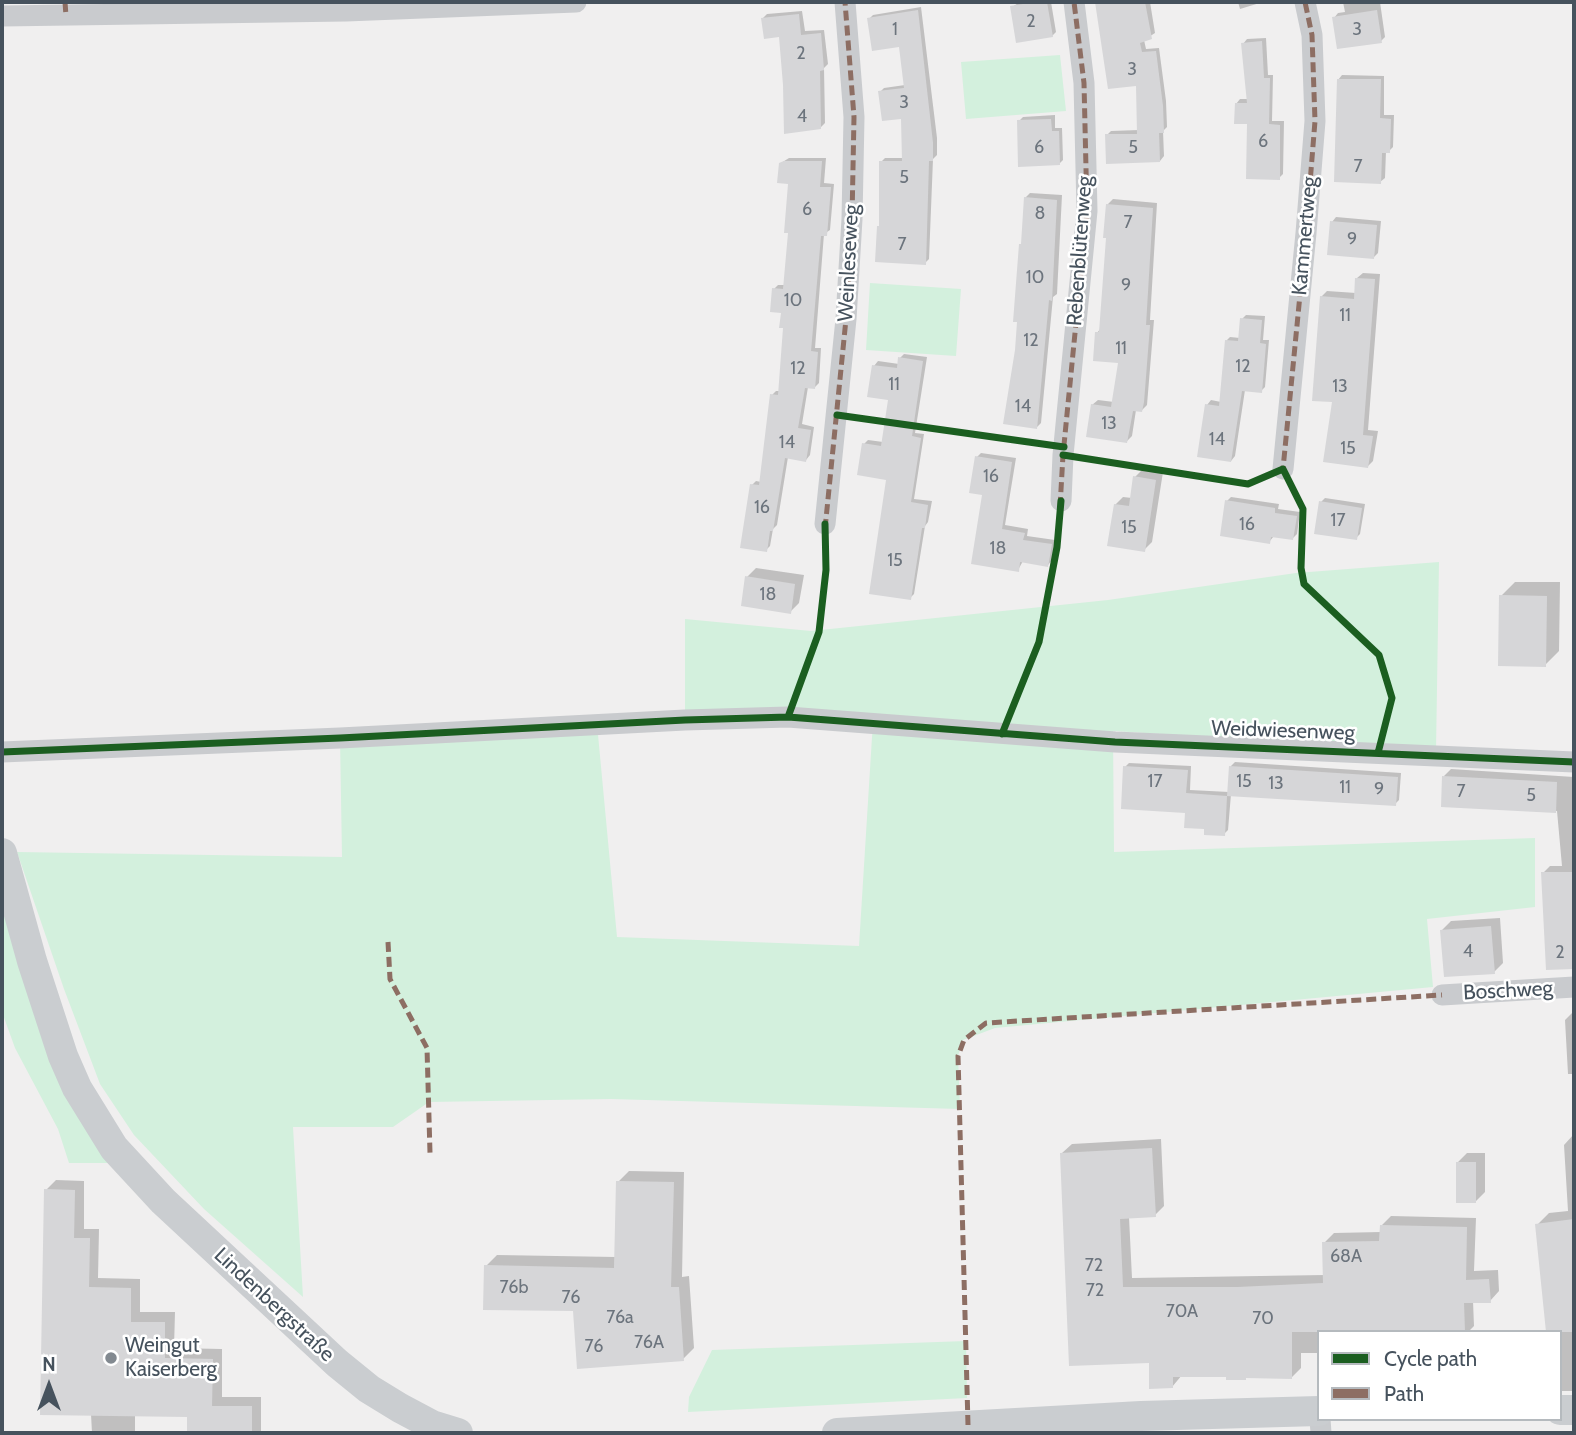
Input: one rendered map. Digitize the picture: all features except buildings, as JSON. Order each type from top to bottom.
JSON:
[{"type":"main road","name":"Lindenbergstraße","points":[[2,853],[32,961],[64,1056],[77,1088],[114,1148],[163,1201],[337,1363],[369,1389],[400,1408],[432,1425],[456,1433]]},
{"type":"main road","points":[[837,1433],[1141,1416],[1317,1411]]},
{"type":"street","points":[[2,16],[346,11],[576,2]]},
{"type":"street","name":"Weinleseweg","points":[[825,524],[844,347],[852,219],[854,117],[845,2]]},
{"type":"street","name":"Rebenblütenweg","points":[[1061,500],[1087,211],[1084,83],[1074,2]]},
{"type":"street","name":"Kammertweg","points":[[1283,469],[1315,121],[1312,35],[1305,2]]},
{"type":"street","name":"Weidwiesenweg","points":[[2,752],[788,717],[1115,742],[1574,762]]},
{"type":"street","name":"Boschweg","points":[[1442,995],[1574,987]]},
{"type":"green space","points":[[1060,55],[1066,111],[966,119],[961,62]]},
{"type":"green space","points":[[870,283],[961,289],[956,356],[866,350]]},
{"type":"green space","points":[[1439,562],[1436,751],[1113,731],[1114,852],[1535,838],[1535,907],[1427,919],[1433,987],[995,1028],[963,1040],[958,1056],[960,1109],[611,1099],[429,1102],[393,1127],[293,1127],[303,1297],[204,1209],[134,1135],[100,1084],[17,852],[342,857],[340,738],[597,724],[617,937],[859,946],[873,721],[685,716],[685,619],[811,631],[1108,600],[1296,573]]},
{"type":"green space","points":[[2,890],[108,1163],[69,1163],[58,1129],[15,1048],[2,1012]]},
{"type":"green space","points":[[966,1341],[967,1398],[688,1412],[689,1397],[712,1350]]},
{"type":"marked path","points":[[65,2],[66,16]]},
{"type":"marked path","points":[[825,529],[846,319],[852,219],[854,117],[845,2]]},
{"type":"marked path","points":[[1060,507],[1087,211],[1084,83],[1074,2]]},
{"type":"marked path","points":[[1286,475],[1283,469],[1315,121],[1312,35],[1305,2]]},
{"type":"marked path","points":[[388,942],[390,979],[427,1048],[430,1153]]},
{"type":"marked path","points":[[968,1425],[958,1056],[964,1040],[986,1023],[1442,995]]},
{"type":"cycle path","points":[[837,415],[1064,447]]},
{"type":"cycle path","points":[[1063,455],[1248,484],[1283,469],[1303,509],[1301,568],[1304,584],[1379,655],[1392,698],[1378,753]]},
{"type":"cycle path","points":[[1002,734],[1039,642],[1057,547],[1061,501]]},
{"type":"cycle path","points":[[788,717],[819,632],[826,570],[825,524]]},
{"type":"cycle path","points":[[2,752],[788,717],[1115,742],[1574,762]]},
{"type":"place","name":"Weingut Kaiserberg","points":[[111,1358]]}]
